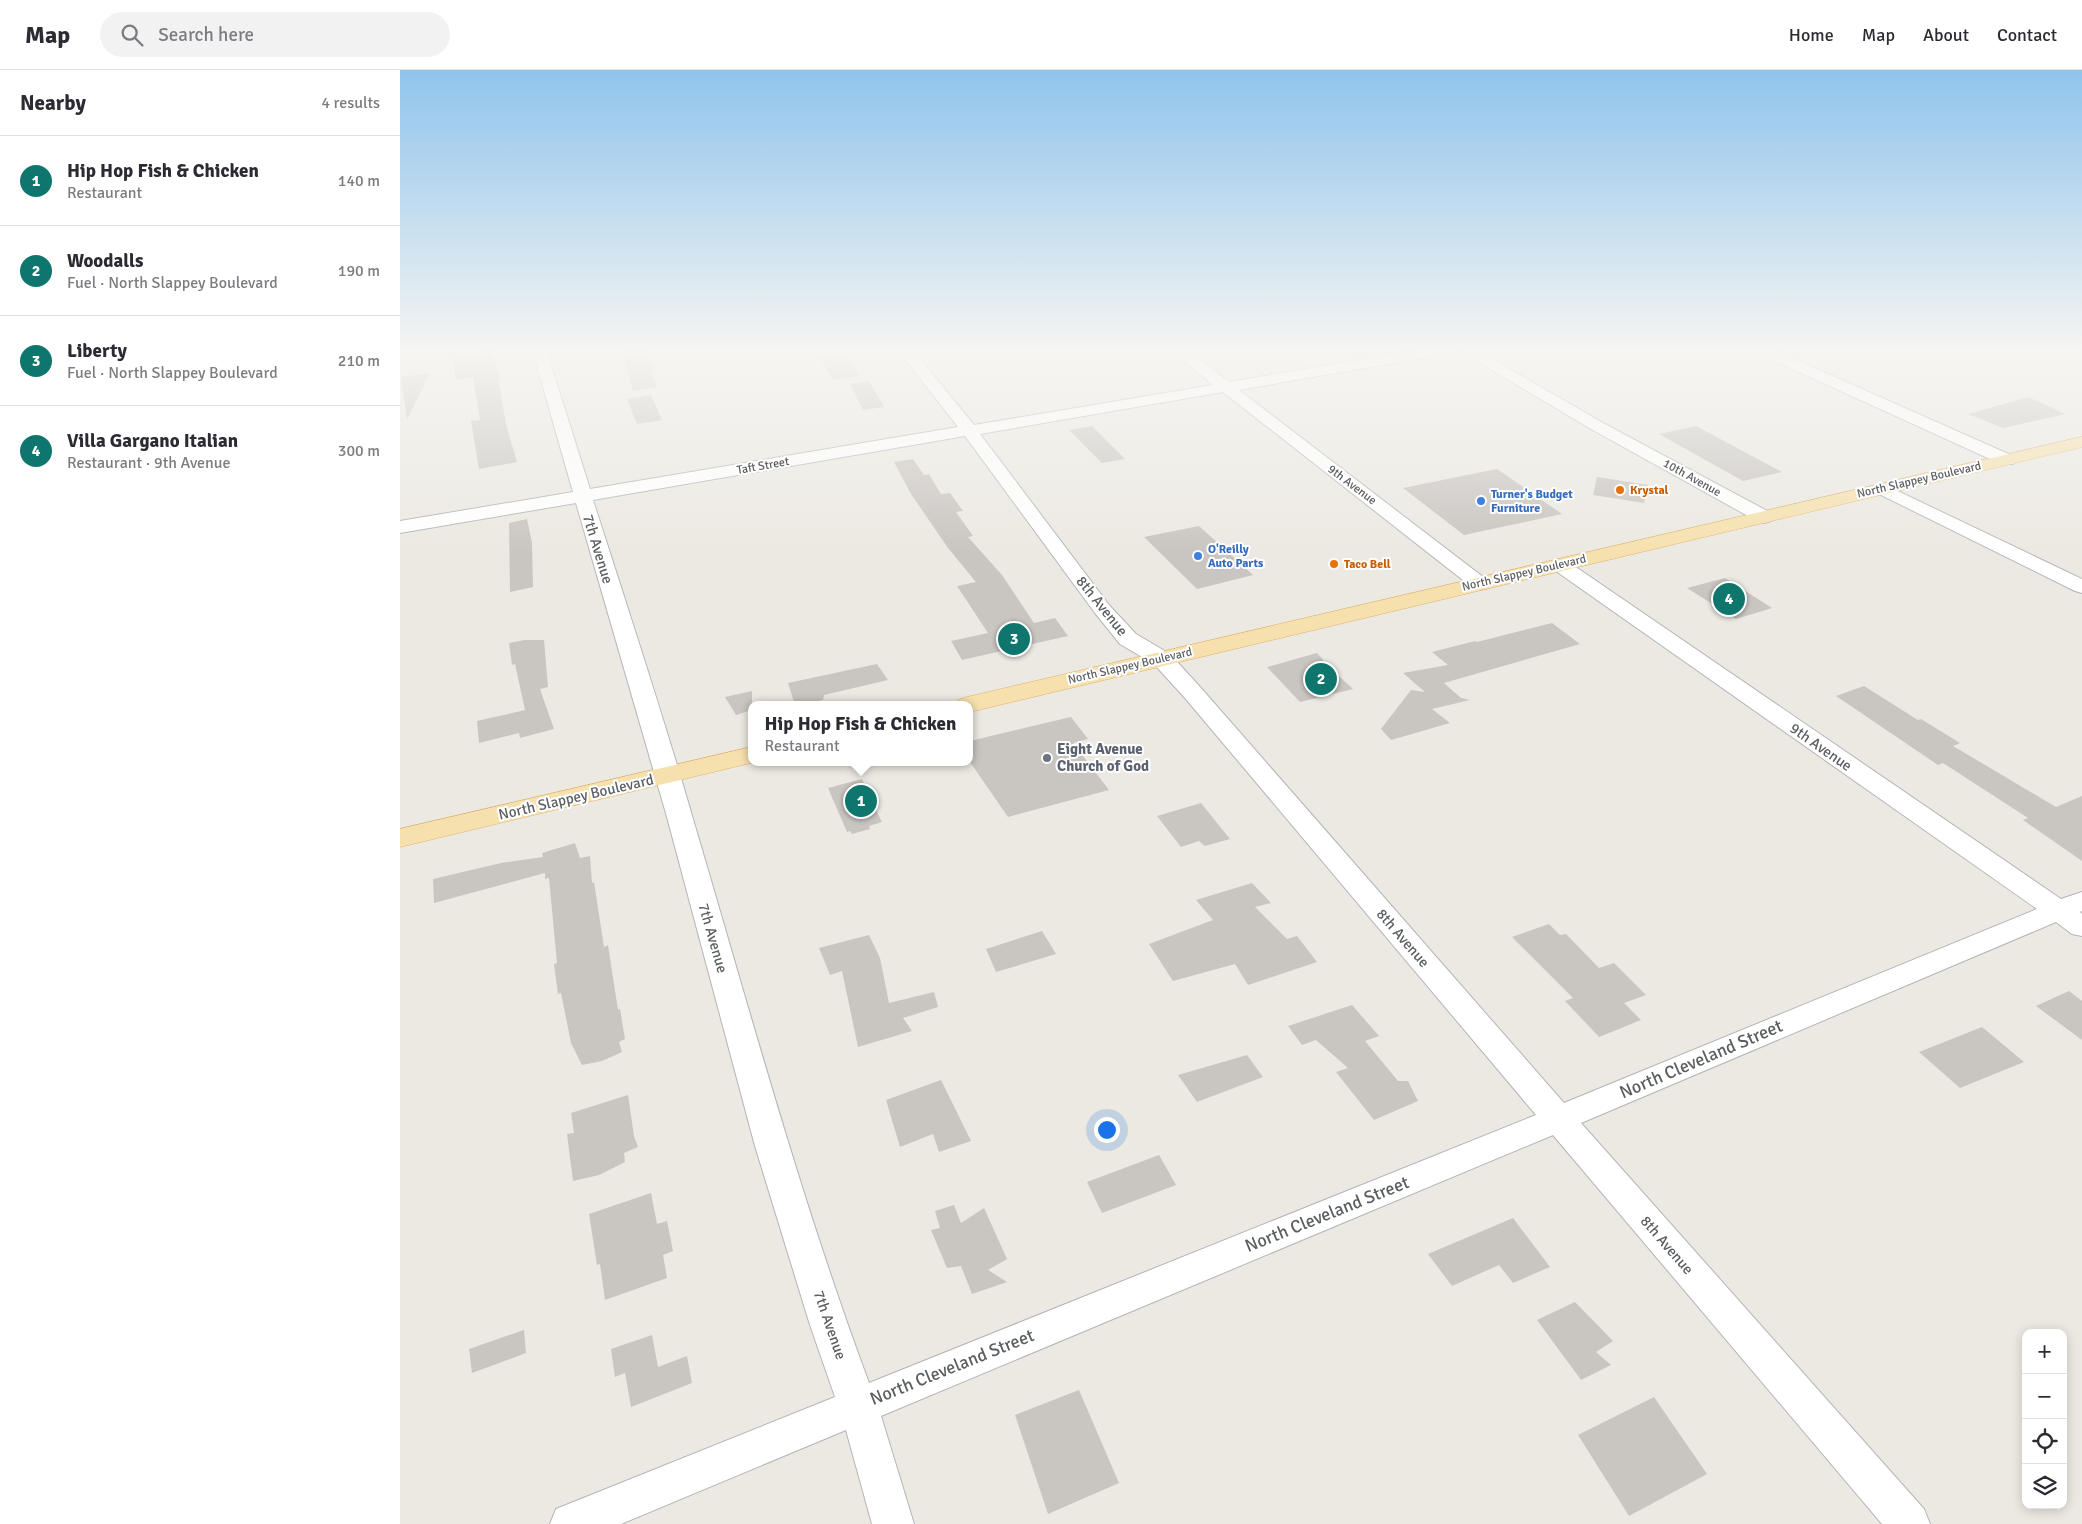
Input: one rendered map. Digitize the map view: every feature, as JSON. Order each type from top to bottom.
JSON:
[{"type":"main road","name":"North Slappey Boulevard","points":[[973,704],[2082,442]]},
{"type":"main road","name":"North Slappey Boulevard","points":[[400,838],[748,756]]},
{"type":"street","name":"7th Avenue","points":[[559,417],[666,776],[680,817],[772,1146],[829,1325],[858,1405],[893,1524]]},
{"type":"street","name":"8th Avenue","points":[[958,417],[1102,609],[1128,639],[1162,659],[1910,1524]]},
{"type":"street","name":"Taft Street","points":[[400,527],[1049,417]]},
{"type":"street","name":"9th Avenue","points":[[1263,417],[1480,584]]},
{"type":"street","name":"10th Avenue","points":[[1581,417],[1764,517]]},
{"type":"street","points":[[1911,417],[2007,460]]},
{"type":"street","points":[[1883,489],[2082,587]]},
{"type":"street","name":"9th Avenue","points":[[1560,565],[2074,913]]},
{"type":"street","name":"North Cleveland Street","points":[[571,1524],[1559,1119],[2074,913]]},
{"type":"building","points":[[479,417],[505,417],[517,462],[479,469],[471,421],[480,420]]},
{"type":"building","points":[[634,417],[661,417],[662,420],[637,424]]},
{"type":"building","points":[[1975,417],[2053,417],[2003,428]]},
{"type":"building","points":[[1092,426],[1125,459],[1102,463],[1069,430]]},
{"type":"building","points":[[1696,426],[1782,472],[1743,481],[1659,434]]},
{"type":"building","points":[[913,459],[924,475],[929,474],[941,494],[950,493],[963,511],[956,512],[973,536],[968,537],[1002,575],[1034,623],[1055,618],[1068,636],[962,660],[951,641],[988,633],[957,586],[976,582],[948,548],[911,494],[894,462]]},
{"type":"building","name":"Turner's Budget Furniture","points":[[1497,469],[1562,514],[1464,535],[1403,488]]},
{"type":"building","name":"Krystal","points":[[1597,477],[1648,485],[1644,503],[1593,495]]},
{"type":"building","points":[[527,519],[532,543],[533,587],[510,592],[509,523]]},
{"type":"building","name":"O'Reilly Auto Parts","points":[[1199,526],[1253,575],[1197,589],[1144,537]]},
{"type":"building","points":[[1725,578],[1772,608],[1736,619],[1687,588]]},
{"type":"building","points":[[1552,623],[1580,644],[1444,683],[1461,698],[1470,700],[1432,709],[1450,723],[1391,740],[1381,729],[1411,690],[1425,692],[1403,673],[1448,665],[1432,652]]},
{"type":"building","points":[[525,640],[544,640],[548,687],[540,689],[554,729],[520,738],[519,733],[479,743],[477,721],[525,710],[515,664],[512,665],[509,643]]},
{"type":"building","points":[[1317,653],[1353,689],[1300,702],[1267,667]]},
{"type":"building","points":[[877,664],[888,680],[824,695],[823,700],[817,701],[794,701],[788,683]]},
{"type":"building","points":[[1864,686],[1918,720],[1921,719],[1960,743],[1953,746],[2056,807],[2082,796],[2082,861],[2023,820],[2028,818],[1943,763],[1938,765],[1836,696]]},
{"type":"building","points":[[752,691],[752,701],[748,701],[748,711],[736,715],[725,697]]},
{"type":"building","points":[[1071,717],[1088,739],[1073,743],[1109,790],[1008,817],[973,766],[973,740]]},
{"type":"building","points":[[862,779],[866,788],[868,787],[882,822],[869,826],[870,829],[852,834],[850,831],[847,832],[828,788]]},
{"type":"building","points":[[1201,803],[1230,839],[1205,846],[1199,841],[1181,847],[1157,816]]},
{"type":"building","points":[[575,843],[580,858],[590,856],[592,883],[594,882],[604,947],[608,945],[618,1010],[620,1009],[625,1039],[619,1042],[622,1052],[602,1061],[582,1065],[571,1043],[561,993],[558,994],[554,964],[557,963],[549,878],[545,879],[545,873],[434,903],[433,879],[501,863],[543,857],[542,853]]},
{"type":"building","points":[[1252,883],[1271,903],[1255,907],[1287,939],[1297,936],[1317,962],[1248,985],[1235,964],[1173,981],[1149,944],[1213,920],[1196,900]]},
{"type":"building","points":[[1549,924],[1560,935],[1566,934],[1599,968],[1614,963],[1646,995],[1624,1003],[1641,1020],[1599,1037],[1565,1001],[1573,998],[1512,937]]},
{"type":"building","points":[[1042,931],[1056,954],[996,972],[986,949]]},
{"type":"building","points":[[869,935],[880,958],[889,1003],[934,992],[938,1007],[903,1018],[912,1031],[858,1047],[842,971],[830,975],[819,948]]},
{"type":"building","points":[[2069,991],[2082,1001],[2082,1040],[2036,1006]]},
{"type":"building","points":[[1352,1005],[1379,1036],[1365,1041],[1398,1081],[1408,1081],[1418,1101],[1374,1120],[1336,1072],[1348,1068],[1316,1040],[1302,1045],[1288,1026]]},
{"type":"building","points":[[1982,1027],[2024,1062],[1960,1088],[1919,1052]]},
{"type":"building","points":[[1247,1055],[1263,1077],[1197,1102],[1178,1075]]},
{"type":"building","points":[[941,1080],[971,1141],[939,1152],[933,1134],[900,1147],[886,1100]]},
{"type":"building","points":[[628,1095],[634,1136],[638,1147],[624,1153],[625,1162],[599,1175],[573,1181],[567,1134],[574,1133],[571,1113]]},
{"type":"building","points":[[1159,1155],[1176,1185],[1102,1213],[1087,1182]]},
{"type":"building","points":[[651,1193],[657,1224],[667,1221],[673,1251],[663,1255],[667,1278],[605,1300],[600,1264],[597,1265],[589,1214]]},
{"type":"building","points":[[954,1205],[961,1223],[984,1208],[1007,1259],[988,1270],[1007,1282],[972,1294],[961,1266],[947,1268],[931,1230],[940,1228],[935,1211]]},
{"type":"building","points":[[1513,1218],[1550,1267],[1513,1283],[1499,1265],[1452,1286],[1428,1254]]},
{"type":"building","points":[[1575,1302],[1613,1341],[1596,1352],[1611,1365],[1581,1380],[1537,1320]]},
{"type":"building","points":[[524,1330],[526,1353],[472,1373],[469,1349]]},
{"type":"building","points":[[652,1335],[658,1367],[687,1356],[692,1383],[631,1407],[625,1373],[615,1377],[611,1349]]},
{"type":"building","points":[[1079,1390],[1119,1483],[1048,1514],[1015,1415]]},
{"type":"building","points":[[1654,1397],[1707,1474],[1629,1516],[1578,1435]]},
{"type":"place","name":"Krystal","points":[[1620,490]]},
{"type":"place","name":"Turner's Budget Furniture","points":[[1481,501]]},
{"type":"place","name":"O'Reilly Auto Parts","points":[[1198,556]]},
{"type":"place","name":"Taco Bell","points":[[1334,564]]},
{"type":"place","name":"Villa Gargano Italian","points":[[1729,599]]},
{"type":"place","name":"Liberty","points":[[1014,639]]},
{"type":"place","name":"Woodalls","points":[[1321,679]]},
{"type":"place","name":"Eight Avenue Church of God","points":[[1047,758]]},
{"type":"place","name":"Hip Hop Fish & Chicken","points":[[861,801]]}]
